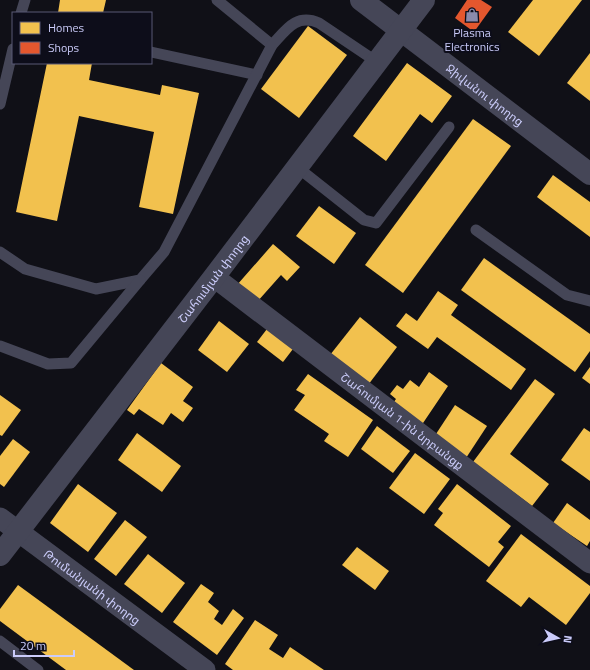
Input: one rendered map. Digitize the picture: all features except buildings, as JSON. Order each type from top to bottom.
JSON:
[{"type":"street","name":"Ջիվանու փողոց","points":[[361,0],[590,174]]},
{"type":"street","name":"Շահումյան փողոց","points":[[0,555],[214,278],[424,0]]},
{"type":"street","name":"Շահումյան 1-ին նրբանցք","points":[[214,278],[590,563]]},
{"type":"street","name":"Թումանյանի փողոց","points":[[0,518],[205,670]]},
{"type":"lane","points":[[22,12],[24,0]]},
{"type":"lane","points":[[217,0],[272,45]]},
{"type":"lane","points":[[0,346],[48,364],[71,363],[164,252],[272,45],[291,24],[305,19],[319,23],[377,62]]},
{"type":"lane","points":[[152,52],[257,75]]},
{"type":"lane","points":[[0,104],[12,53]]},
{"type":"lane","points":[[297,167],[364,220],[376,223],[449,127]]},
{"type":"lane","points":[[476,230],[567,295],[590,301]]},
{"type":"lane","points":[[0,252],[26,269],[96,289],[140,280]]},
{"type":"lane","points":[[0,640],[31,668]]},
{"type":"place","name":"Plasma Electronics","points":[[472,15]]}]
